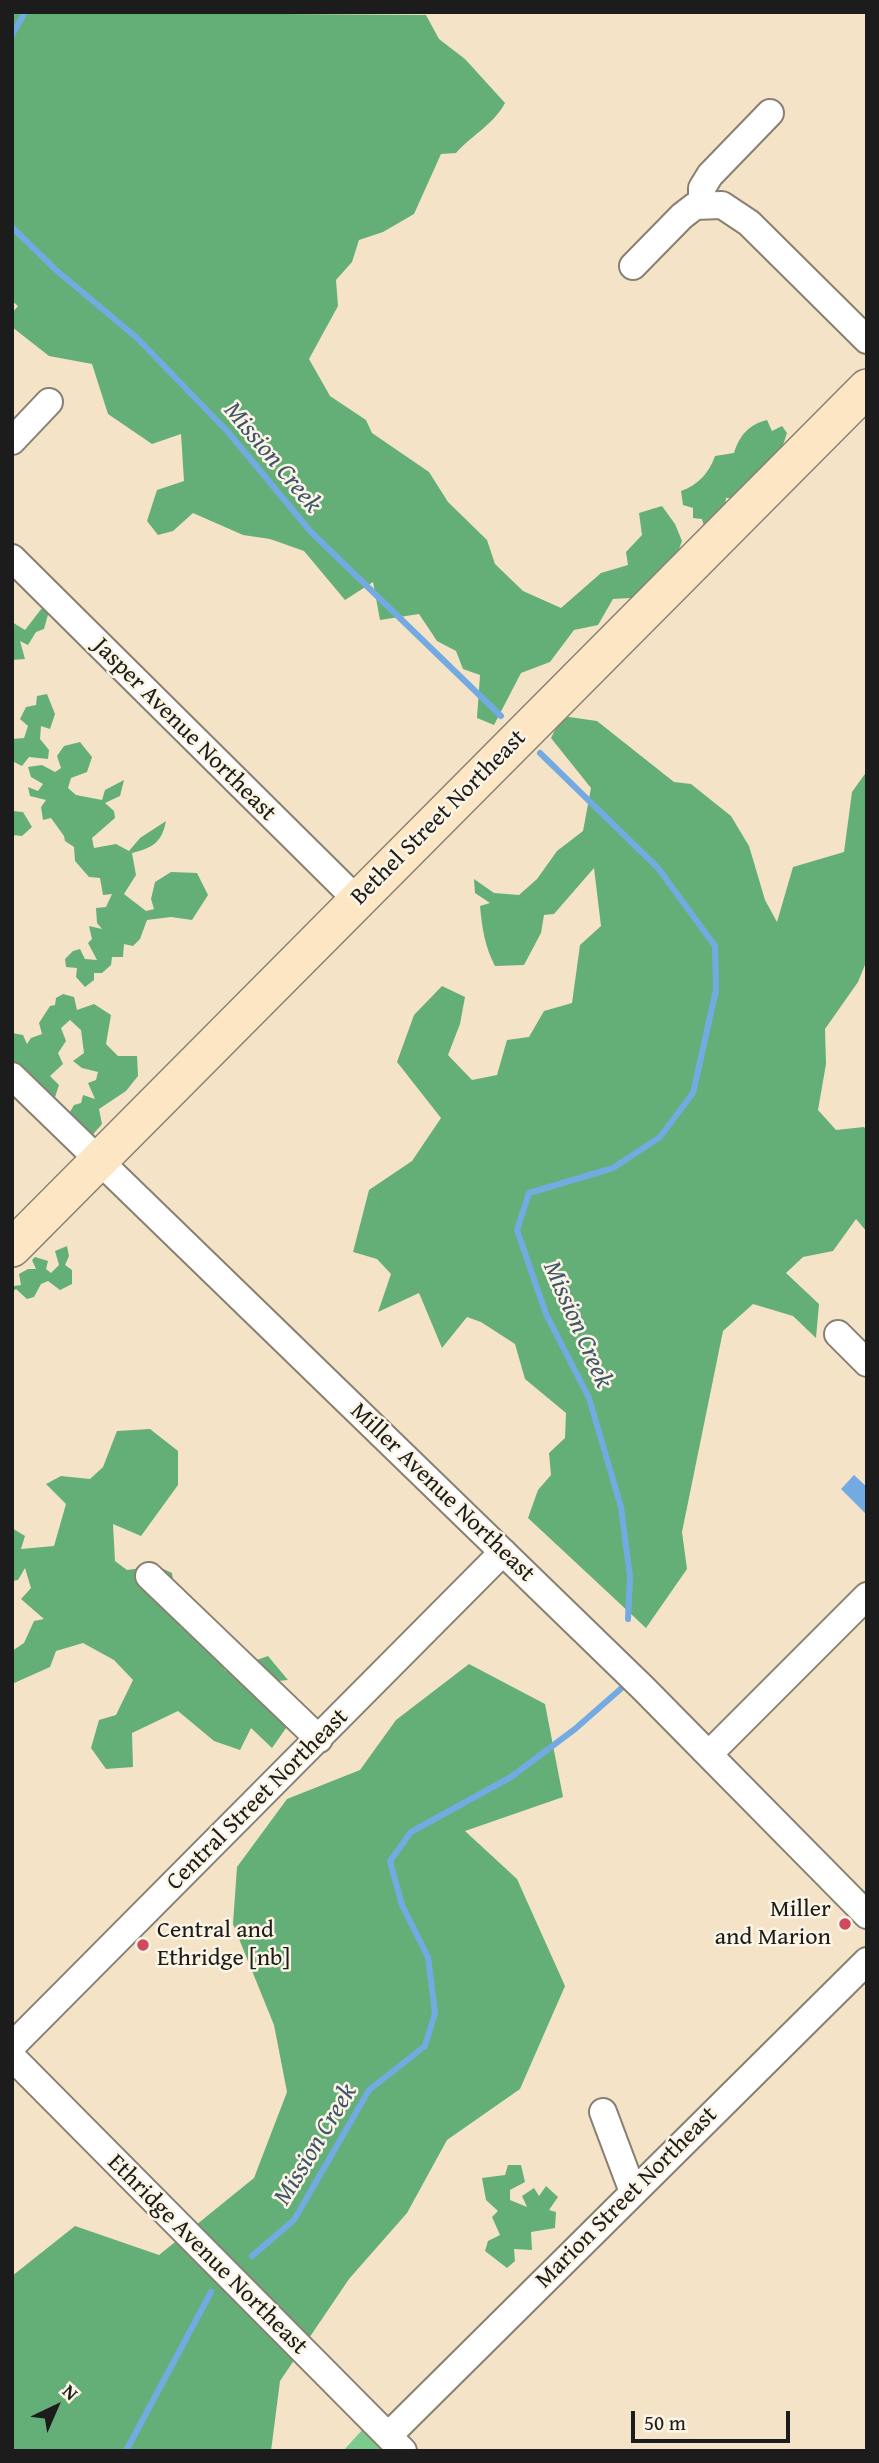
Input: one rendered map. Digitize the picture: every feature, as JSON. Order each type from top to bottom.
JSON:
[{"type":"street","points":[[702,205],[702,188],[710,175],[770,113]]},
{"type":"street","points":[[633,266],[682,216],[702,205],[722,205],[749,223],[867,340]]},
{"type":"street","name":"Bethel Street Northeast","points":[[12,1248],[867,388]]},
{"type":"street","points":[[12,441],[49,402]]},
{"type":"street","name":"Jasper Avenue Northeast","points":[[12,558],[357,900]]},
{"type":"street","name":"Miller Avenue Northeast","points":[[12,1076],[709,1754],[867,1915]]},
{"type":"street","points":[[838,1334],[867,1363]]},
{"type":"street","name":"Central Street Northeast","points":[[12,2046],[503,1552]]},
{"type":"street","points":[[149,1576],[319,1740]]},
{"type":"street","points":[[709,1754],[867,1596]]},
{"type":"street","name":"Marion Street Northeast","points":[[396,2443],[633,2192],[867,1961]]},
{"type":"street","name":"Ethridge Avenue Northeast","points":[[12,2057],[396,2443]]},
{"type":"street","points":[[603,2112],[633,2192]]},
{"type":"green space","points":[[12,12],[426,15],[439,39],[465,59],[505,103],[495,117],[456,153],[441,154],[414,214],[383,232],[359,240],[352,262],[336,280],[338,306],[309,359],[330,396],[366,420],[372,433],[429,472],[448,502],[487,540],[495,564],[523,591],[561,608],[601,573],[628,565],[626,552],[642,535],[639,513],[662,506],[675,524],[682,541],[671,571],[647,597],[613,599],[598,625],[574,630],[550,662],[521,673],[494,725],[477,718],[480,675],[463,669],[456,651],[437,641],[419,614],[380,620],[373,582],[345,600],[304,551],[270,539],[243,535],[193,513],[173,531],[158,535],[147,521],[157,490],[184,481],[181,434],[152,444],[108,414],[92,364],[49,356],[12,327],[12,313],[18,306],[12,301]]},
{"type":"green space","points":[[767,420],[772,431],[782,426],[787,433],[780,454],[773,456],[768,471],[737,498],[726,498],[724,516],[705,529],[702,519],[693,518],[693,508],[683,505],[681,491],[702,478],[715,456],[734,453],[746,432]]},
{"type":"green space","points":[[42,608],[49,611],[44,629],[36,632],[28,645],[20,641],[25,659],[12,660],[12,622],[25,630]]},
{"type":"green space","points":[[47,694],[55,714],[50,729],[41,726],[40,739],[49,750],[48,759],[29,757],[22,766],[12,761],[12,739],[24,738],[28,726],[20,719],[26,707],[36,705],[37,696]]},
{"type":"green space","points":[[562,716],[597,721],[674,782],[691,784],[731,816],[749,846],[765,900],[777,922],[793,867],[844,852],[852,792],[867,771],[867,960],[858,982],[825,1029],[826,1064],[818,1110],[836,1130],[864,1127],[867,1131],[867,1232],[856,1219],[833,1251],[803,1257],[786,1273],[819,1304],[816,1338],[793,1316],[753,1304],[723,1331],[682,1532],[687,1569],[646,1628],[528,1518],[538,1490],[551,1475],[549,1453],[565,1438],[566,1413],[525,1379],[515,1344],[481,1322],[467,1317],[442,1348],[419,1293],[378,1312],[391,1274],[377,1259],[353,1252],[369,1190],[412,1161],[441,1118],[397,1062],[414,1015],[442,986],[465,997],[460,1024],[448,1055],[472,1080],[497,1075],[507,1040],[529,1037],[544,1011],[572,1003],[580,945],[601,926],[594,868],[554,914],[544,915],[541,933],[524,965],[495,966],[485,937],[480,906],[490,903],[475,893],[474,879],[494,893],[519,895],[537,879],[557,851],[583,831],[591,788],[551,738]]},
{"type":"green space","points":[[80,742],[92,757],[87,772],[71,778],[68,788],[76,795],[102,800],[105,790],[124,780],[120,796],[105,803],[114,811],[115,818],[92,838],[94,848],[116,844],[129,851],[140,838],[166,821],[162,834],[155,843],[132,853],[136,875],[124,894],[146,911],[154,909],[151,899],[155,882],[171,872],[197,873],[208,895],[192,920],[171,917],[147,920],[140,939],[133,946],[124,944],[123,957],[112,957],[111,965],[102,973],[94,973],[94,980],[85,987],[76,977],[77,968],[66,967],[65,959],[73,951],[80,949],[85,959],[97,960],[88,943],[92,939],[89,926],[102,929],[97,923],[96,908],[106,907],[112,894],[103,895],[100,878],[89,877],[75,861],[74,847],[65,841],[51,818],[43,820],[41,807],[46,800],[30,796],[28,787],[38,791],[43,784],[31,777],[28,767],[42,765],[55,772],[61,768],[57,756],[64,746]]},
{"type":"green space","points":[[12,811],[23,812],[32,827],[22,836],[12,835]]},
{"type":"green space","points":[[63,994],[74,997],[77,1010],[94,1004],[111,1015],[106,1044],[118,1056],[137,1056],[138,1076],[126,1091],[99,1109],[102,1124],[89,1139],[67,1117],[74,1105],[81,1103],[83,1095],[95,1099],[88,1083],[96,1080],[98,1072],[82,1068],[73,1061],[84,1053],[81,1030],[70,1020],[61,1028],[66,1041],[58,1053],[63,1064],[50,1076],[59,1085],[54,1100],[12,1081],[12,1033],[23,1035],[27,1044],[31,1038],[42,1034],[39,1023],[50,1006],[55,1005],[56,998]]},
{"type":"green space","points":[[67,1246],[69,1256],[65,1265],[72,1270],[72,1284],[60,1290],[48,1281],[41,1284],[34,1297],[27,1299],[16,1289],[12,1292],[14,1286],[21,1285],[19,1274],[28,1269],[36,1269],[32,1260],[35,1257],[48,1261],[46,1269],[51,1273],[59,1265],[55,1251]]},
{"type":"green space","points":[[150,1429],[178,1451],[178,1485],[141,1536],[113,1524],[115,1561],[127,1570],[157,1566],[172,1573],[180,1627],[198,1635],[226,1671],[268,1656],[288,1680],[247,1684],[291,1721],[272,1748],[251,1728],[240,1750],[214,1741],[178,1711],[132,1733],[133,1767],[106,1769],[91,1748],[99,1720],[116,1715],[133,1680],[114,1660],[83,1643],[56,1651],[50,1667],[12,1684],[12,1651],[24,1643],[34,1621],[44,1619],[21,1599],[31,1588],[25,1568],[18,1580],[12,1581],[12,1528],[25,1536],[21,1549],[54,1546],[66,1504],[46,1484],[61,1476],[90,1479],[103,1467],[117,1431]]},
{"type":"green space","points":[[469,1664],[545,1704],[563,1797],[465,1831],[517,1879],[565,1986],[520,2089],[447,2140],[407,2213],[349,2279],[280,2381],[271,2451],[12,2451],[12,2276],[75,2226],[159,2255],[254,2178],[287,2092],[274,2025],[233,1924],[237,1867],[287,1799],[360,1770],[396,1720]]},
{"type":"green space","points":[[508,2165],[521,2165],[525,2182],[510,2190],[510,2200],[527,2207],[522,2196],[534,2188],[539,2196],[546,2186],[558,2197],[549,2210],[556,2212],[555,2228],[531,2232],[532,2250],[514,2249],[515,2261],[507,2268],[485,2251],[488,2241],[500,2235],[492,2217],[498,2211],[486,2200],[482,2178],[505,2175]]},
{"type":"green space","points":[[363,2429],[386,2451],[343,2451]]},
{"type":"water","points":[[854,1475],[867,1487],[866,1514],[841,1489]]},
{"type":"waterway","name":"Mission Creek","points":[[12,35],[25,12]]},
{"type":"waterway","name":"Mission Creek","points":[[12,227],[56,270],[137,338],[228,432],[311,532],[501,716]]},
{"type":"waterway","name":"Mission Creek","points":[[540,753],[658,868],[715,946],[716,990],[693,1093],[660,1137],[613,1168],[529,1193],[517,1230],[546,1314],[589,1398],[621,1507],[630,1577],[628,1619]]},
{"type":"waterway","name":"Mission Creek","points":[[252,2256],[294,2220],[369,2090],[425,2046],[435,2013],[428,1957],[402,1905],[390,1861],[411,1832],[511,1777],[575,1729],[624,1686]]},
{"type":"waterway","name":"Mission Creek","points":[[126,2451],[211,2292]]},
{"type":"place","name":"Miller and Marion","points":[[845,1924]]},
{"type":"place","name":"Central and Ethridge [nb]","points":[[143,1945]]}]
